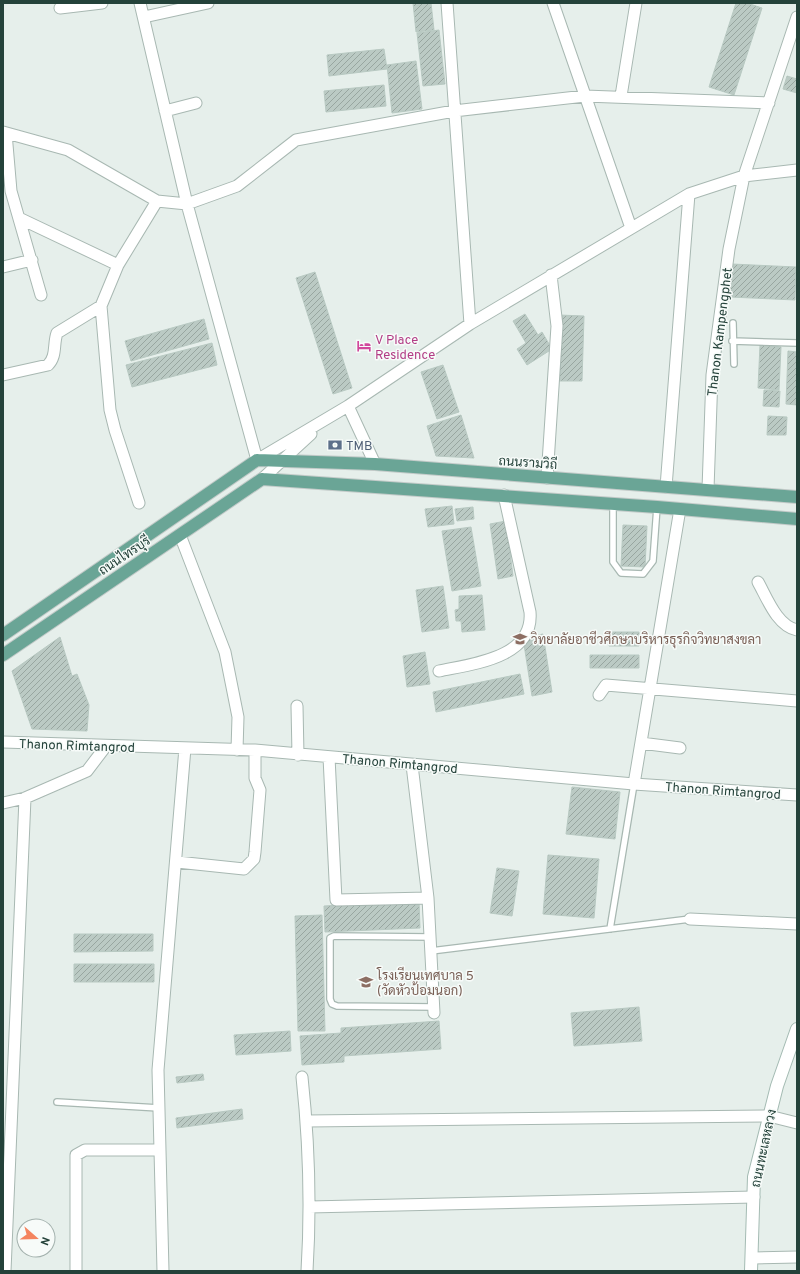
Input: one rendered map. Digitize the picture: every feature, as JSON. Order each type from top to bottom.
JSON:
[{"type":"main road","name":"ถนนรามวิถี","points":[[257,460],[375,464],[797,497]]},
{"type":"main road","points":[[257,460],[262,479],[504,495],[797,519]]},
{"type":"main road","name":"ถนนไทรบุรี","points":[[3,635],[257,460]]},
{"type":"main road","name":"ถนนไทรบุรี","points":[[3,655],[262,479]]},
{"type":"main road","name":"ถนนทะเลหลวง","points":[[752,1271],[754,1177],[777,1086],[797,1029]]},
{"type":"street","points":[[60,8],[102,3]]},
{"type":"street","points":[[140,3],[186,204],[257,460],[348,406],[470,324],[689,194],[744,176],[797,170]]},
{"type":"street","points":[[144,17],[208,3]]},
{"type":"street","points":[[448,3],[454,111],[470,324]]},
{"type":"street","points":[[553,3],[631,228]]},
{"type":"street","points":[[621,96],[636,3]]},
{"type":"street","name":"Thanon Kampengphet","points":[[708,489],[712,375],[729,249],[744,176],[797,17]]},
{"type":"street","points":[[41,295],[19,218],[7,192],[4,132],[68,150],[157,201],[186,204],[237,186],[296,140],[454,111],[585,96],[621,96],[769,103]]},
{"type":"street","points":[[165,111],[196,103]]},
{"type":"street","points":[[666,487],[689,194]]},
{"type":"street","points":[[139,503],[110,410],[101,306],[118,266],[157,201]]},
{"type":"street","points":[[19,218],[118,266]]},
{"type":"street","points":[[3,267],[32,260]]},
{"type":"street","points":[[547,478],[556,326],[552,275]]},
{"type":"street","points":[[3,375],[48,365],[54,358],[55,339],[57,333],[101,306]]},
{"type":"street","points":[[348,406],[375,464]]},
{"type":"street","points":[[262,479],[327,419]]},
{"type":"street","points":[[439,671],[487,661],[516,648],[529,629],[531,621],[530,612],[504,495]]},
{"type":"street","points":[[634,784],[680,509]]},
{"type":"street","points":[[180,534],[225,652],[238,717],[237,750]]},
{"type":"street","points":[[758,582],[779,618],[786,625],[797,630]]},
{"type":"street","points":[[599,695],[606,685],[797,701]]},
{"type":"street","points":[[297,706],[298,755]]},
{"type":"street","name":"Thanon Rimtangrod","points":[[3,742],[255,750],[634,784],[797,795]]},
{"type":"street","points":[[641,743],[680,748]]},
{"type":"street","points":[[3,803],[25,798],[87,772],[106,746]]},
{"type":"street","points":[[163,1271],[158,1070],[177,862],[185,748]]},
{"type":"street","points":[[177,862],[244,869],[254,859],[260,790],[255,778],[255,750]]},
{"type":"street","points":[[329,757],[336,900],[428,898]]},
{"type":"street","points":[[412,765],[428,898],[434,1010]]},
{"type":"street","points":[[5,1271],[4,1255],[25,798]]},
{"type":"street","points":[[690,919],[797,924]]},
{"type":"street","points":[[302,1077],[307,1121],[310,1224],[307,1271]]},
{"type":"street","points":[[307,1121],[769,1116],[797,1123]]},
{"type":"street","points":[[76,1271],[76,1155],[85,1150],[160,1150]]},
{"type":"street","points":[[309,1207],[754,1197]]},
{"type":"street","points":[[753,1258],[797,1258]]},
{"type":"lane","points":[[733,323],[732,341],[734,364]]},
{"type":"lane","points":[[732,341],[797,343]]},
{"type":"lane","points":[[613,504],[612,562],[621,573],[643,574],[653,561],[657,507]]},
{"type":"lane","points":[[610,928],[634,784]]},
{"type":"lane","points":[[431,951],[690,919]]},
{"type":"lane","points":[[431,937],[334,936],[330,938],[330,999],[332,1004],[337,1006],[434,1010]]},
{"type":"lane","points":[[57,1102],[159,1108]]},
{"type":"building","points":[[413,3],[431,3],[434,30],[416,32]]},
{"type":"building","points":[[736,3],[747,3],[762,8],[734,95],[709,87]]},
{"type":"building","points":[[439,30],[445,84],[423,86],[417,33]]},
{"type":"building","points":[[384,49],[387,69],[329,76],[327,55]]},
{"type":"building","points":[[416,61],[422,109],[392,113],[387,65]]},
{"type":"building","points":[[787,76],[797,79],[797,93],[783,89]]},
{"type":"building","points":[[384,85],[386,106],[326,112],[324,91]]},
{"type":"building","points":[[732,264],[796,267],[795,300],[730,297]]},
{"type":"building","points":[[315,272],[352,388],[333,394],[296,278]]},
{"type":"building","points":[[525,314],[538,335],[542,332],[552,349],[527,365],[517,349],[526,343],[513,321]]},
{"type":"building","points":[[559,315],[584,316],[582,381],[558,381]]},
{"type":"building","points":[[204,319],[209,339],[131,361],[125,341]]},
{"type":"building","points":[[212,343],[217,365],[132,387],[126,365]]},
{"type":"building","points":[[760,345],[781,347],[779,390],[758,388]]},
{"type":"building","points":[[788,351],[797,352],[797,405],[786,404]]},
{"type":"building","points":[[443,365],[459,412],[437,419],[421,372]]},
{"type":"building","points":[[764,390],[780,391],[779,407],[763,406]]},
{"type":"building","points":[[461,415],[474,458],[436,456],[427,426]]},
{"type":"building","points":[[768,416],[787,417],[786,435],[767,435]]},
{"type":"building","points":[[452,506],[454,524],[428,527],[425,509]]},
{"type":"building","points":[[473,507],[474,519],[457,521],[455,509]]},
{"type":"building","points":[[506,521],[513,576],[498,579],[490,524]]},
{"type":"building","points":[[623,525],[647,526],[645,567],[621,566]]},
{"type":"building","points":[[471,527],[481,586],[452,591],[442,531]]},
{"type":"building","points":[[443,586],[449,628],[422,632],[416,590]]},
{"type":"building","points":[[482,595],[485,630],[462,632],[461,621],[456,621],[455,610],[459,609],[459,596]]},
{"type":"building","points":[[610,632],[639,632],[639,646],[609,646]]},
{"type":"building","points":[[543,634],[552,692],[532,696],[523,638]]},
{"type":"building","points":[[60,637],[72,676],[77,674],[89,705],[87,731],[32,729],[12,671]]},
{"type":"building","points":[[425,652],[430,684],[407,687],[403,656]]},
{"type":"building","points":[[590,655],[639,655],[639,668],[590,668]]},
{"type":"building","points":[[520,674],[524,694],[436,712],[433,692]]},
{"type":"building","points":[[572,787],[620,792],[615,839],[566,834]]},
{"type":"building","points":[[548,855],[599,859],[594,918],[543,914]]},
{"type":"building","points":[[497,868],[519,871],[512,916],[490,913]]},
{"type":"building","points":[[419,901],[420,928],[325,932],[324,906]]},
{"type":"building","points":[[322,915],[325,1031],[298,1031],[295,916]]},
{"type":"building","points":[[74,934],[153,934],[153,951],[74,952]]},
{"type":"building","points":[[74,964],[154,964],[154,982],[74,982]]},
{"type":"building","points":[[639,1007],[642,1041],[574,1046],[571,1013]]},
{"type":"building","points":[[439,1021],[441,1049],[344,1056],[344,1062],[302,1065],[300,1036],[341,1033],[341,1028]]},
{"type":"building","points":[[290,1031],[291,1051],[236,1055],[234,1035]]},
{"type":"building","points":[[203,1074],[204,1080],[177,1083],[176,1077]]},
{"type":"building","points":[[242,1109],[243,1119],[177,1128],[176,1118]]},
{"type":"place","name":"V Place Residence","points":[[364,346]]},
{"type":"place","name":"TMB","points":[[335,445]]},
{"type":"place","name":"วิทยาลัยอาชีวศึกษาบริหารธุรกิจวิทยาสงขลา","points":[[520,639]]},
{"type":"place","name":"โรงเรียนเทศบาล 5 (วัดหัวป้อมนอก)","points":[[366,982]]}]
